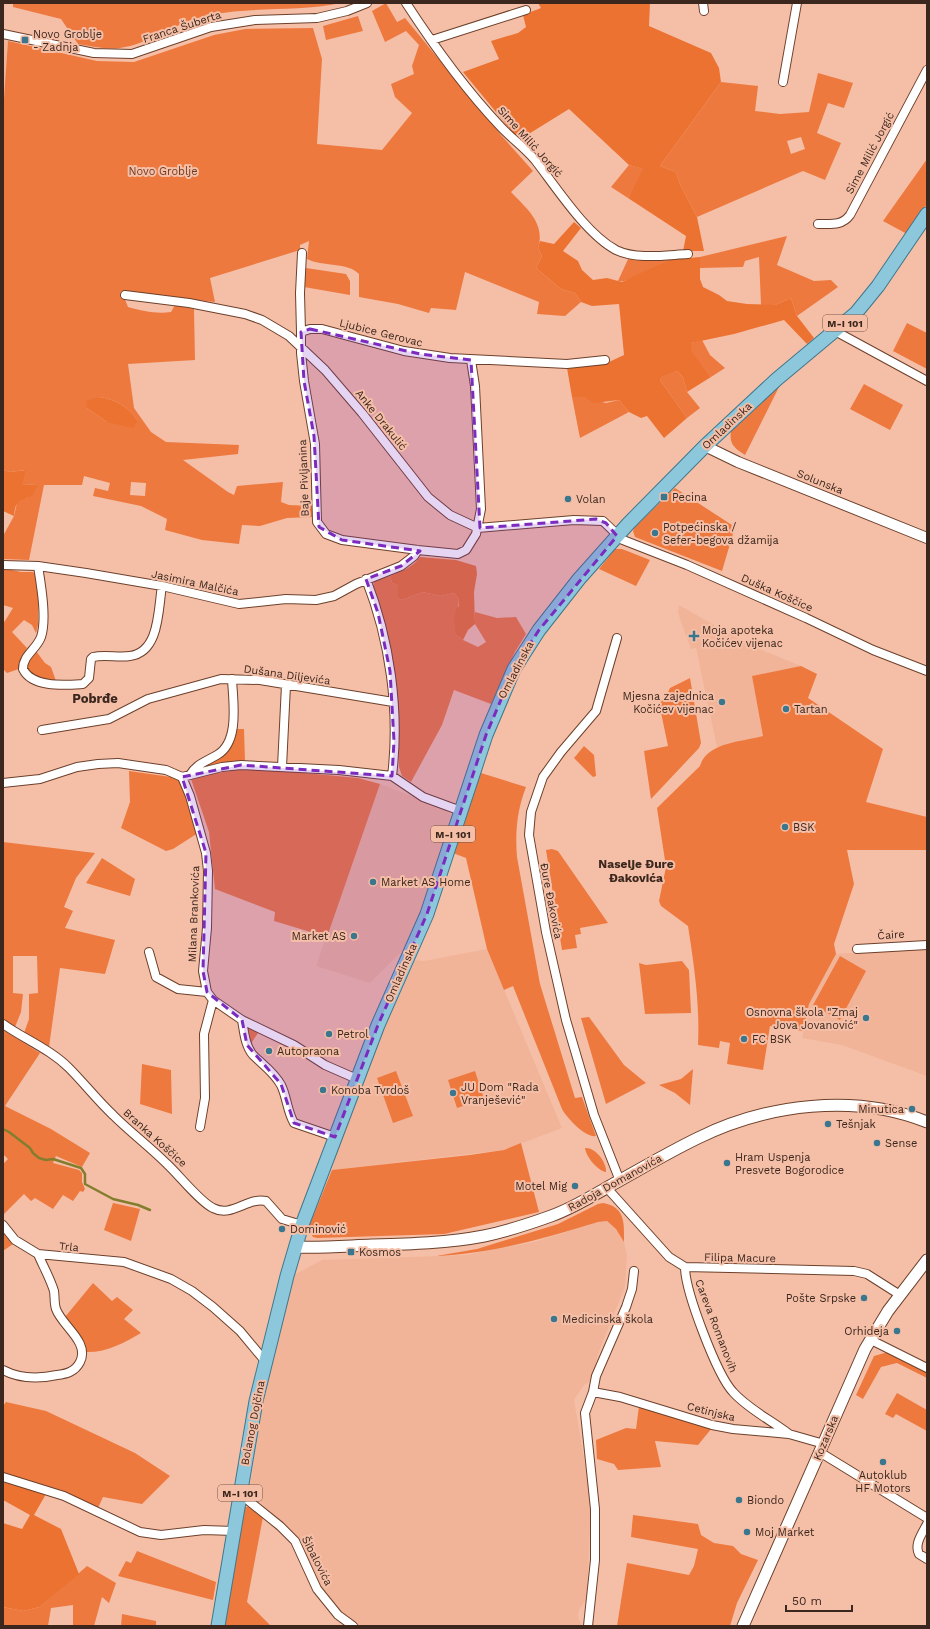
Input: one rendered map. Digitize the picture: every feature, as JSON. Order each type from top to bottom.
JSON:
[{"type":"main road","name":"Omladinska","points":[[295,1247],[378,1025],[427,914],[486,735],[514,669],[539,630],[617,536],[705,446],[791,366],[856,313],[870,297],[927,214]]},
{"type":"main road","name":"Radoja Domanovića","points":[[295,1247],[396,1244],[484,1236],[518,1227],[553,1215],[607,1188],[699,1137],[730,1124],[781,1112],[816,1106],[851,1105],[881,1108],[927,1122]]},
{"type":"main road","name":"Bolanog Dojčina","points":[[218,1626],[240,1494],[265,1361],[295,1247]]},
{"type":"main road","name":"Kozarska","points":[[745,1625],[843,1396],[871,1340],[900,1295],[927,1260]]},
{"type":"street","name":"Franca Šuberta","points":[[3,34],[94,53],[132,54],[211,27],[249,21],[317,18],[346,11],[367,3]]},
{"type":"street","name":"Sime Milić Jorgić","points":[[406,3],[460,77],[500,126],[533,158],[579,216],[600,238],[617,250],[631,254],[656,256],[688,254]]},
{"type":"street","points":[[783,82],[796,3]]},
{"type":"street","points":[[432,40],[526,10]]},
{"type":"street","name":"Sime Milić Jorgić","points":[[818,224],[840,223],[845,221],[850,215],[927,70]]},
{"type":"street","points":[[301,347],[300,293],[302,253]]},
{"type":"street","name":"Anke Drakulić","points":[[125,295],[189,303],[245,314],[262,320],[289,336],[325,370],[362,413],[434,504],[450,515],[478,528],[596,519],[606,524],[617,536]]},
{"type":"street","name":"Ljubice Gerovac","points":[[301,332],[310,329],[322,329],[420,354],[471,360],[567,364],[605,360]]},
{"type":"street","points":[[835,331],[927,381]]},
{"type":"street","name":"Baje Pivljanina","points":[[301,347],[304,381],[314,436],[316,511],[319,527],[326,534],[342,540],[450,554],[462,552],[469,547],[478,528]]},
{"type":"street","points":[[471,360],[475,386],[481,496],[478,528]]},
{"type":"street","name":"Solunska","points":[[705,446],[738,462],[927,538]]},
{"type":"street","name":"Duška Koščice","points":[[617,536],[806,618],[873,650],[927,672]]},
{"type":"street","name":"Jasimira Malčića","points":[[3,565],[38,566],[162,586],[239,604],[327,598],[366,579],[401,566],[414,556],[418,550]]},
{"type":"street","points":[[38,566],[42,605],[41,636],[24,662],[24,669],[30,678],[41,682],[83,684],[89,678],[91,659],[93,657],[130,656],[146,650],[152,640],[162,586]]},
{"type":"street","points":[[366,579],[381,623],[390,671],[393,702],[394,741],[392,776]]},
{"type":"street","name":"Đure Đakovića","points":[[617,638],[596,711],[561,752],[543,777],[531,812],[529,835],[546,932],[569,1032],[594,1115],[620,1180]]},
{"type":"street","points":[[186,776],[195,767],[222,752],[229,741],[233,725],[232,679]]},
{"type":"street","name":"Dušana Diljevića","points":[[42,730],[109,719],[148,699],[212,681],[232,679],[256,679],[393,702]]},
{"type":"street","points":[[282,767],[286,685]]},
{"type":"street","points":[[3,783],[40,779],[77,767],[98,764],[118,763],[166,770],[186,776],[235,765],[282,767],[392,776],[423,796],[461,811]]},
{"type":"street","name":"Milana Brankovića","points":[[186,776],[206,853],[208,871],[207,928],[203,971],[207,992],[213,1000],[242,1020],[294,1045],[325,1065],[357,1079]]},
{"type":"street","name":"Čaire","points":[[857,949],[927,944]]},
{"type":"street","points":[[149,952],[156,977],[178,988],[207,992]]},
{"type":"street","points":[[200,1127],[205,1098],[204,1034],[213,1000]]},
{"type":"street","points":[[242,1020],[247,1045],[252,1054],[268,1067],[281,1084],[290,1116],[294,1123],[335,1137]]},
{"type":"street","name":"Branka Koščice","points":[[3,1024],[54,1055],[69,1068],[83,1086],[166,1163],[208,1205],[217,1210],[226,1211],[262,1200],[268,1202],[282,1219],[302,1225]]},
{"type":"street","points":[[607,1188],[669,1257],[685,1268]]},
{"type":"street","points":[[3,1225],[15,1240],[38,1254],[54,1292],[57,1310],[77,1339],[82,1352],[82,1357],[77,1367],[70,1372],[43,1378],[20,1376],[3,1370]]},
{"type":"street","name":"Trla","points":[[38,1254],[124,1262],[172,1279],[192,1291],[213,1307],[240,1332],[265,1361]]},
{"type":"street","name":"Filipa Macure","points":[[685,1268],[854,1271],[867,1274],[900,1295]]},
{"type":"street","name":"Careva Romanovih","points":[[685,1268],[686,1280],[695,1309],[718,1369],[732,1392],[789,1434]]},
{"type":"street","points":[[588,1626],[595,1560],[595,1509],[585,1414],[593,1392],[596,1376],[626,1307],[632,1289],[634,1271]]},
{"type":"street","points":[[871,1340],[927,1368]]},
{"type":"street","name":"Cetinjska","points":[[593,1392],[620,1397],[712,1426],[733,1430],[789,1434],[822,1448],[927,1518]]},
{"type":"street","points":[[3,1477],[64,1496],[140,1532],[161,1535],[204,1530],[234,1531]]},
{"type":"street","name":"Šibalovića","points":[[240,1494],[280,1526],[295,1541],[317,1589],[338,1615],[353,1626]]},
{"type":"street","points":[[927,1524],[917,1543],[917,1549],[919,1554],[927,1559]]},
{"type":"highlighted area","points":[[310,329],[420,354],[471,360],[480,528],[596,519],[606,523],[617,536],[539,630],[514,669],[486,735],[427,914],[378,1025],[335,1137],[294,1123],[281,1084],[247,1045],[242,1020],[207,992],[203,971],[206,853],[182,777],[241,765],[392,776],[394,741],[390,671],[378,613],[366,579],[401,566],[420,551],[342,540],[319,527],[314,436],[304,381],[301,332]]},
{"type":"shaded area","points":[[538,3],[650,3],[649,26],[711,53],[719,68],[721,82],[660,166],[676,172],[680,184],[697,217],[704,251],[683,251],[686,236],[628,198],[643,169],[629,165],[569,109],[519,140],[463,72],[499,59],[491,41],[518,33],[526,27],[523,15],[541,8]]},
{"type":"shaded area","points":[[3,40],[8,41],[3,113]]},
{"type":"shaded area","points":[[574,222],[581,228],[563,251],[578,261],[582,270],[593,280],[607,278],[622,282],[668,260],[700,257],[700,279],[703,287],[727,301],[747,304],[775,305],[791,298],[797,316],[814,338],[807,344],[784,320],[734,334],[691,343],[691,351],[711,377],[687,392],[683,377],[677,371],[662,376],[660,380],[687,418],[664,438],[647,416],[641,418],[629,412],[619,400],[594,403],[584,397],[572,397],[567,368],[609,362],[624,355],[619,304],[592,306],[581,302],[575,293],[561,289],[536,268],[542,256],[538,248],[540,241],[554,244]]},
{"type":"shaded area","points":[[99,397],[121,404],[126,408],[138,421],[133,428],[107,422],[87,408],[86,401]]},
{"type":"shaded area","points":[[3,470],[10,472],[26,470],[22,484],[38,485],[32,496],[21,500],[17,504],[14,516],[3,511]]},
{"type":"shaded area","points":[[420,557],[456,560],[476,566],[477,574],[474,592],[475,624],[468,630],[463,640],[456,635],[455,612],[459,606],[459,599],[454,593],[440,596],[423,592],[402,600],[398,598],[398,586],[392,583],[390,576],[411,566]]},
{"type":"shaded area","points":[[679,605],[747,644],[801,666],[752,676],[764,737],[717,747],[696,648],[691,649],[678,612]]},
{"type":"shaded area","points":[[380,784],[444,808],[453,817],[407,954],[401,952],[370,983],[316,966]]},
{"type":"shaded area","name":"Osnovna škola \"Zmaj Jova Jovanović\"","points":[[927,948],[927,1076],[842,1045],[802,1038],[809,1004],[836,954]]},
{"type":"shaded area","name":"JU Dom \"Rada Vranješević\"","points":[[487,949],[562,1128],[504,1150],[332,1170],[338,1148],[371,1058],[415,960],[424,961]]},
{"type":"shaded area","points":[[607,1221],[616,1229],[624,1242],[627,1256],[625,1287],[599,1351],[591,1381],[584,1385],[574,1400],[591,1499],[587,1598],[579,1610],[578,1617],[582,1626],[359,1626],[340,1611],[322,1588],[302,1545],[249,1491],[269,1366],[294,1275],[322,1260],[466,1255],[534,1242],[598,1222]]},
{"type":"shaded area","points":[[3,1482],[46,1494],[34,1515],[61,1529],[79,1574],[40,1607],[23,1611],[3,1607],[3,1523],[22,1529],[30,1515],[3,1500]]},
{"type":"green space","points":[[13,3],[341,3],[305,8],[251,10],[215,14],[188,21],[150,39],[130,46],[120,48],[99,48],[78,44],[61,19],[13,7]]},
{"type":"green space","name":"Novo Groblje","points":[[386,3],[397,22],[405,18],[501,135],[533,171],[511,192],[528,210],[537,224],[540,239],[538,248],[542,256],[536,268],[561,289],[575,293],[581,302],[565,316],[537,314],[539,302],[465,272],[456,310],[431,308],[429,313],[398,304],[359,297],[359,274],[354,270],[342,266],[320,263],[307,259],[309,241],[300,245],[300,250],[210,278],[215,302],[127,293],[127,291],[121,291],[120,296],[124,297],[128,307],[160,313],[171,312],[175,305],[194,309],[195,360],[128,364],[134,408],[151,432],[166,442],[239,445],[238,454],[183,460],[234,495],[237,486],[283,482],[281,502],[289,505],[312,506],[312,517],[287,518],[260,526],[242,525],[239,544],[202,540],[165,530],[167,519],[141,506],[93,496],[95,488],[108,491],[110,483],[84,476],[82,485],[44,485],[29,560],[3,559],[3,536],[14,516],[17,503],[23,498],[27,498],[37,485],[21,484],[25,470],[10,472],[3,470],[3,113],[8,41],[97,61],[134,62],[214,35],[245,29],[313,28],[322,59],[317,144],[382,150],[412,113],[395,97],[391,84],[414,74],[412,66],[419,45],[406,31],[385,42],[372,11]],"holes":[[[99,397],[121,404],[138,421],[107,422],[87,408]],[[131,482],[146,483],[145,496],[130,495]]]},
{"type":"green space","points":[[358,16],[363,31],[326,40],[323,26]]},
{"type":"green space","points":[[818,73],[853,83],[844,108],[828,103],[817,133],[841,143],[825,180],[803,171],[697,217],[680,184],[676,172],[660,166],[721,82],[758,86],[755,111],[780,114],[809,112]],"holes":[[[801,137],[805,149],[791,154],[787,141]]]},
{"type":"green space","points":[[927,159],[927,204],[907,234],[883,221]]},
{"type":"green space","points":[[629,165],[644,169],[628,198],[611,187]]},
{"type":"green space","points":[[787,236],[777,265],[814,281],[831,280],[838,287],[797,316],[791,298],[775,305],[761,305],[759,257],[745,261],[743,267],[700,268],[700,257]]},
{"type":"green space","points":[[629,257],[652,260],[668,260],[628,280],[618,281]]},
{"type":"green space","points":[[306,268],[346,274],[350,281],[350,295],[304,287]]},
{"type":"green space","points":[[907,323],[927,333],[927,369],[893,351]]},
{"type":"green space","points":[[702,340],[710,355],[725,368],[711,377],[690,351],[691,343]]},
{"type":"green space","points":[[677,371],[683,377],[687,392],[700,408],[687,418],[660,380],[662,375]]},
{"type":"green space","points":[[864,384],[903,405],[890,430],[850,409]]},
{"type":"green space","points":[[779,387],[745,455],[733,445],[731,431]]},
{"type":"green space","points":[[572,397],[584,397],[606,403],[619,400],[629,412],[580,438]]},
{"type":"green space","points":[[675,488],[735,527],[722,571],[635,537],[633,531],[634,528]]},
{"type":"green space","points":[[615,549],[622,549],[650,560],[636,586],[599,569]]},
{"type":"green space","points":[[3,568],[21,572],[33,572],[38,577],[38,625],[36,633],[32,625],[24,620],[12,632],[27,648],[21,658],[19,669],[7,673],[3,669],[3,624],[13,608],[3,605]]},
{"type":"green space","points":[[390,576],[392,583],[398,586],[398,598],[402,600],[423,592],[440,596],[454,593],[459,599],[456,635],[478,647],[486,642],[475,624],[475,612],[497,618],[516,617],[526,634],[515,652],[491,704],[454,690],[442,725],[411,782],[402,776],[399,767],[398,714],[394,677],[380,605],[373,587],[374,581]]},
{"type":"green space","points":[[36,651],[45,663],[51,667],[56,681],[36,677],[28,671],[28,661]]},
{"type":"green space","points":[[801,666],[817,674],[808,698],[883,749],[866,802],[927,817],[927,850],[847,850],[854,884],[834,944],[836,954],[809,1004],[803,1031],[770,1026],[763,1070],[727,1064],[730,1043],[720,1041],[719,1048],[698,1045],[697,1000],[688,926],[661,906],[659,901],[666,867],[657,808],[700,766],[704,758],[710,752],[726,744],[763,736],[752,676]]},
{"type":"green space","points":[[690,678],[701,743],[699,748],[651,799],[644,751],[668,746],[659,703],[666,697],[670,688]]},
{"type":"green space","points":[[236,729],[244,729],[245,761],[225,763],[197,769],[218,758],[227,750],[234,737]]},
{"type":"green space","points":[[584,746],[594,755],[596,776],[593,777],[574,758]]},
{"type":"green space","points":[[252,768],[358,778],[380,784],[327,937],[274,921],[275,912],[215,889],[209,832],[191,779],[195,776]]},
{"type":"green space","points":[[129,771],[178,778],[182,783],[198,833],[173,849],[166,851],[121,828],[130,802]]},
{"type":"green space","points":[[481,773],[526,787],[517,822],[517,857],[540,984],[575,1098],[582,1097],[596,1136],[592,1136],[582,1131],[572,1122],[562,1109],[513,986],[504,990],[487,949],[466,858],[453,853]]},
{"type":"green space","points":[[3,842],[95,853],[76,878],[64,907],[73,911],[65,928],[115,940],[105,974],[60,968],[49,1047],[24,1033],[29,1019],[29,994],[38,993],[37,956],[13,956],[13,993],[23,994],[21,1012],[15,1027],[3,1019]]},
{"type":"green space","points":[[552,849],[558,851],[608,923],[580,928],[581,934],[575,935],[577,948],[562,950],[546,850]]},
{"type":"green space","points":[[102,858],[135,879],[130,896],[86,883]]},
{"type":"green space","points":[[840,956],[866,971],[840,1020],[813,1005]]},
{"type":"green space","points":[[682,961],[689,970],[691,1013],[645,1014],[639,963],[646,965]]},
{"type":"green space","points":[[589,1017],[624,1065],[646,1083],[606,1104],[581,1018]]},
{"type":"green space","points":[[249,1027],[260,1030],[250,1045],[247,1031]]},
{"type":"green space","points":[[3,1030],[40,1053],[5,1106],[51,1129],[90,1153],[82,1167],[56,1156],[53,1163],[79,1170],[82,1173],[82,1182],[85,1189],[83,1192],[80,1191],[73,1201],[63,1195],[53,1209],[35,1198],[31,1201],[24,1194],[3,1215],[3,1164],[8,1159],[3,1154]]},
{"type":"green space","points":[[142,1064],[171,1070],[172,1114],[140,1104]]},
{"type":"green space","points":[[693,1069],[690,1105],[675,1093],[659,1085],[681,1079]]},
{"type":"green space","points":[[396,1071],[413,1116],[393,1123],[377,1078]]},
{"type":"green space","points":[[475,1071],[484,1099],[457,1108],[448,1080]]},
{"type":"green space","points":[[521,1143],[539,1212],[444,1234],[317,1238],[313,1237],[308,1229],[332,1170],[470,1155],[504,1150]]},
{"type":"green space","points":[[585,1148],[593,1150],[600,1156],[605,1164],[606,1172],[599,1169],[593,1163]]},
{"type":"green space","points":[[113,1203],[140,1209],[131,1241],[104,1230]]},
{"type":"green space","points":[[603,1203],[611,1205],[620,1212],[624,1229],[624,1242],[616,1229],[607,1221],[598,1222],[498,1249],[457,1255],[436,1256],[477,1249],[558,1224],[598,1204]]},
{"type":"green space","points":[[3,1231],[13,1244],[3,1251]]},
{"type":"green space","points":[[93,1283],[112,1301],[117,1297],[133,1310],[124,1319],[141,1333],[121,1344],[107,1349],[85,1352],[65,1317]]},
{"type":"green space","points":[[888,1352],[927,1372],[927,1378],[897,1363],[881,1367],[863,1399],[856,1395],[874,1356]]},
{"type":"green space","points":[[897,1393],[927,1410],[927,1431],[896,1414],[893,1418],[885,1414]]},
{"type":"green space","points":[[6,1402],[46,1411],[135,1453],[170,1476],[142,1504],[103,1497],[98,1508],[3,1473],[3,1406]]},
{"type":"green space","points":[[639,1406],[712,1428],[698,1445],[655,1441],[661,1467],[618,1470],[614,1464],[597,1459],[596,1440],[626,1428],[636,1429]]},
{"type":"green space","points":[[244,1507],[248,1507],[263,1517],[247,1602],[271,1626],[225,1626]]},
{"type":"green space","points":[[633,1515],[698,1524],[701,1535],[714,1543],[733,1546],[741,1554],[758,1560],[737,1603],[730,1626],[617,1626],[627,1563],[689,1575],[694,1566],[698,1549],[631,1537]]},
{"type":"green space","points":[[137,1551],[216,1582],[213,1600],[118,1576],[126,1561],[131,1563]]},
{"type":"green space","points":[[87,1566],[116,1583],[109,1603],[102,1597],[94,1626],[73,1626],[73,1605],[51,1608],[48,1626],[3,1626],[3,1607],[23,1611],[40,1607]]},
{"type":"green space","points":[[122,1614],[156,1621],[156,1626],[121,1626]]},
{"type":"waterway","points":[[3,1129],[30,1148],[39,1158],[46,1160],[53,1159],[81,1168],[85,1174],[85,1184],[113,1199],[138,1205],[150,1210]]},
{"type":"place","name":"Novo Groblje - Zadnja","points":[[25,40]]},
{"type":"place","name":"Pecina","points":[[664,497]]},
{"type":"place","name":"Volan","points":[[568,499]]},
{"type":"place","name":"Potpećinska / Sefer-begova džamija","points":[[655,533]]},
{"type":"place","name":"Moja apoteka Kočićev vijenac","points":[[694,636]]},
{"type":"place","name":"Mjesna zajednica Kočićev vijenac","points":[[722,702]]},
{"type":"place","name":"Tartan","points":[[786,709]]},
{"type":"place","name":"BSK","points":[[785,827]]},
{"type":"place","name":"Market AS Home","points":[[373,882]]},
{"type":"place","name":"Market AS","points":[[354,936]]},
{"type":"place","name":"Osnovna škola \"Zmaj Jova Jovanović\"","points":[[866,1018]]},
{"type":"place","name":"Petrol","points":[[329,1034]]},
{"type":"place","name":"FC BSK","points":[[744,1039]]},
{"type":"place","name":"Autopraona","points":[[269,1051]]},
{"type":"place","name":"Konoba Tvrdoš","points":[[323,1090]]},
{"type":"place","name":"JU Dom \"Rada Vranješević\"","points":[[453,1093]]},
{"type":"place","name":"Minutica","points":[[912,1109]]},
{"type":"place","name":"Tešnjak","points":[[828,1124]]},
{"type":"place","name":"Sense","points":[[877,1143]]},
{"type":"place","name":"Hram Uspenja Presvete Bogorodice","points":[[727,1163]]},
{"type":"place","name":"Motel Mig","points":[[575,1186]]},
{"type":"place","name":"Dominović","points":[[282,1229]]},
{"type":"place","name":"Kosmos","points":[[351,1252]]},
{"type":"place","name":"Pošte Srpske","points":[[864,1298]]},
{"type":"place","name":"Medicinska škola","points":[[554,1319]]},
{"type":"place","name":"Orhideja","points":[[897,1331]]},
{"type":"place","name":"Autoklub HF Motors","points":[[883,1462]]},
{"type":"place","name":"Biondo","points":[[739,1500]]},
{"type":"place","name":"Moj Market","points":[[747,1532]]},
{"type":"district","name":"Pobrđe","points":[[95,698]]},
{"type":"district","name":"Naselje Đure Đakovića","points":[[636,871]]}]
